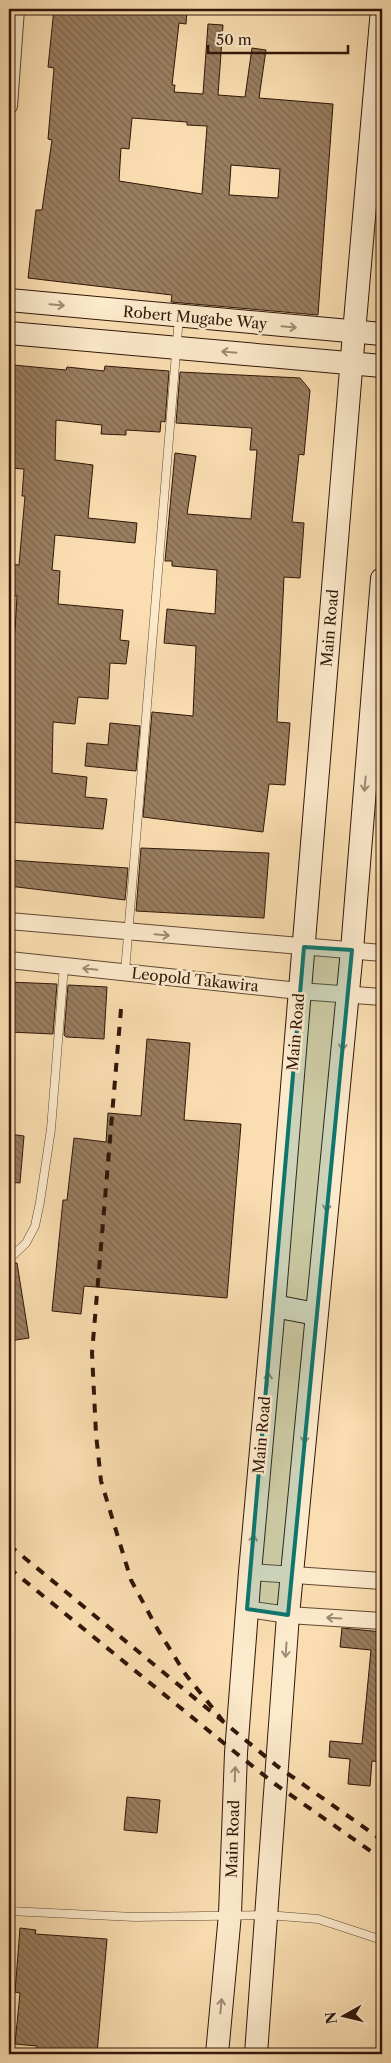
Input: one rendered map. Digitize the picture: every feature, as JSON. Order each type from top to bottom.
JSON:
[{"type":"main road","name":"Main Road","points":[[217,2054],[230,1914],[236,1753],[247,1609],[382,9]]},
{"type":"main road","name":"Robert Mugabe Way","points":[[9,300],[354,333],[382,334]]},
{"type":"main road","name":"Robert Mugabe Way","points":[[9,333],[382,366]]},
{"type":"main road","points":[[256,2054],[288,1615],[352,950],[382,579]]},
{"type":"main road","points":[[274,1306],[316,1314]]},
{"type":"street","points":[[9,106],[16,9]]},
{"type":"street","points":[[9,921],[382,953]]},
{"type":"street","name":"Leopold Takawira","points":[[9,960],[299,991],[382,997]]},
{"type":"street","points":[[250,1572],[382,1581]]},
{"type":"street","points":[[247,1609],[288,1615],[382,1620]]},
{"type":"lane","points":[[125,972],[179,316]]},
{"type":"lane","points":[[9,1259],[26,1243],[35,1226],[40,1202],[51,1129],[64,966]]},
{"type":"lane","points":[[9,1911],[135,1917],[230,1914],[267,1915],[318,1919],[382,1940]]},
{"type":"highlighted area","points":[[304,947],[352,950],[288,1615],[247,1609],[299,991]]},
{"type":"building","points":[[54,9],[187,9],[186,24],[179,23],[172,85],[175,85],[174,92],[203,94],[208,24],[223,25],[218,95],[245,97],[252,48],[266,50],[259,98],[333,104],[318,315],[171,302],[172,295],[28,278],[36,210],[42,210],[52,140],[48,139],[54,68],[48,67]],"holes":[[[132,118],[187,122],[187,125],[207,126],[202,194],[119,181],[121,148],[129,149]],[[231,165],[280,169],[278,198],[229,195]]]},
{"type":"building","points":[[13,365],[66,370],[67,367],[104,371],[105,366],[169,371],[165,422],[161,421],[160,432],[126,430],[126,435],[101,434],[102,425],[56,420],[55,460],[93,465],[88,518],[137,523],[135,543],[55,535],[52,570],[60,571],[58,604],[123,610],[120,640],[129,641],[126,664],[110,663],[108,699],[78,697],[75,724],[53,722],[52,773],[87,777],[85,797],[107,799],[103,829],[9,822],[9,630],[15,631],[17,596],[9,595],[9,564],[19,565],[25,496],[22,496],[24,469],[9,468],[9,407]]},
{"type":"building","points":[[180,372],[300,378],[310,390],[304,455],[299,454],[292,522],[304,523],[300,578],[284,577],[277,722],[290,723],[285,785],[269,784],[263,832],[143,817],[152,712],[193,716],[196,646],[164,643],[167,609],[215,614],[217,570],[172,566],[172,561],[165,561],[175,453],[196,456],[187,514],[251,519],[257,450],[250,450],[252,428],[176,423]]},
{"type":"building","points":[[110,723],[140,726],[136,771],[85,766],[87,743],[108,745]]},
{"type":"building","points":[[141,848],[269,853],[264,918],[136,911]]},
{"type":"building","points":[[9,860],[128,868],[125,900],[9,886]]},
{"type":"building","points":[[9,982],[57,984],[53,1034],[9,1032]]},
{"type":"building","points":[[68,985],[107,987],[104,1039],[66,1037],[64,1035]]},
{"type":"building","points":[[147,1039],[190,1043],[184,1120],[241,1124],[227,1298],[84,1286],[81,1314],[52,1311],[63,1200],[67,1200],[74,1138],[106,1142],[108,1113],[141,1116]]},
{"type":"building","points":[[9,1134],[24,1136],[20,1183],[9,1182]]},
{"type":"building","points":[[17,1263],[29,1338],[9,1341],[9,1264]]},
{"type":"building","points":[[342,1628],[382,1632],[382,1762],[372,1761],[370,1786],[348,1784],[350,1759],[329,1757],[330,1741],[362,1744],[371,1650],[340,1647]]},
{"type":"building","points":[[127,1797],[160,1800],[157,1833],[124,1830]]},
{"type":"building","points":[[20,1928],[36,1930],[35,1934],[107,1939],[97,2054],[36,2054],[37,2046],[15,2044],[20,1993],[15,1992]]},
{"type":"railway","points":[[121,1009],[92,1353],[96,1434],[101,1481],[131,1580],[158,1630],[186,1675],[223,1721]]},
{"type":"railway","points":[[9,1545],[277,1766],[382,1840]]},
{"type":"railway","points":[[9,1568],[275,1784],[382,1859]]}]
